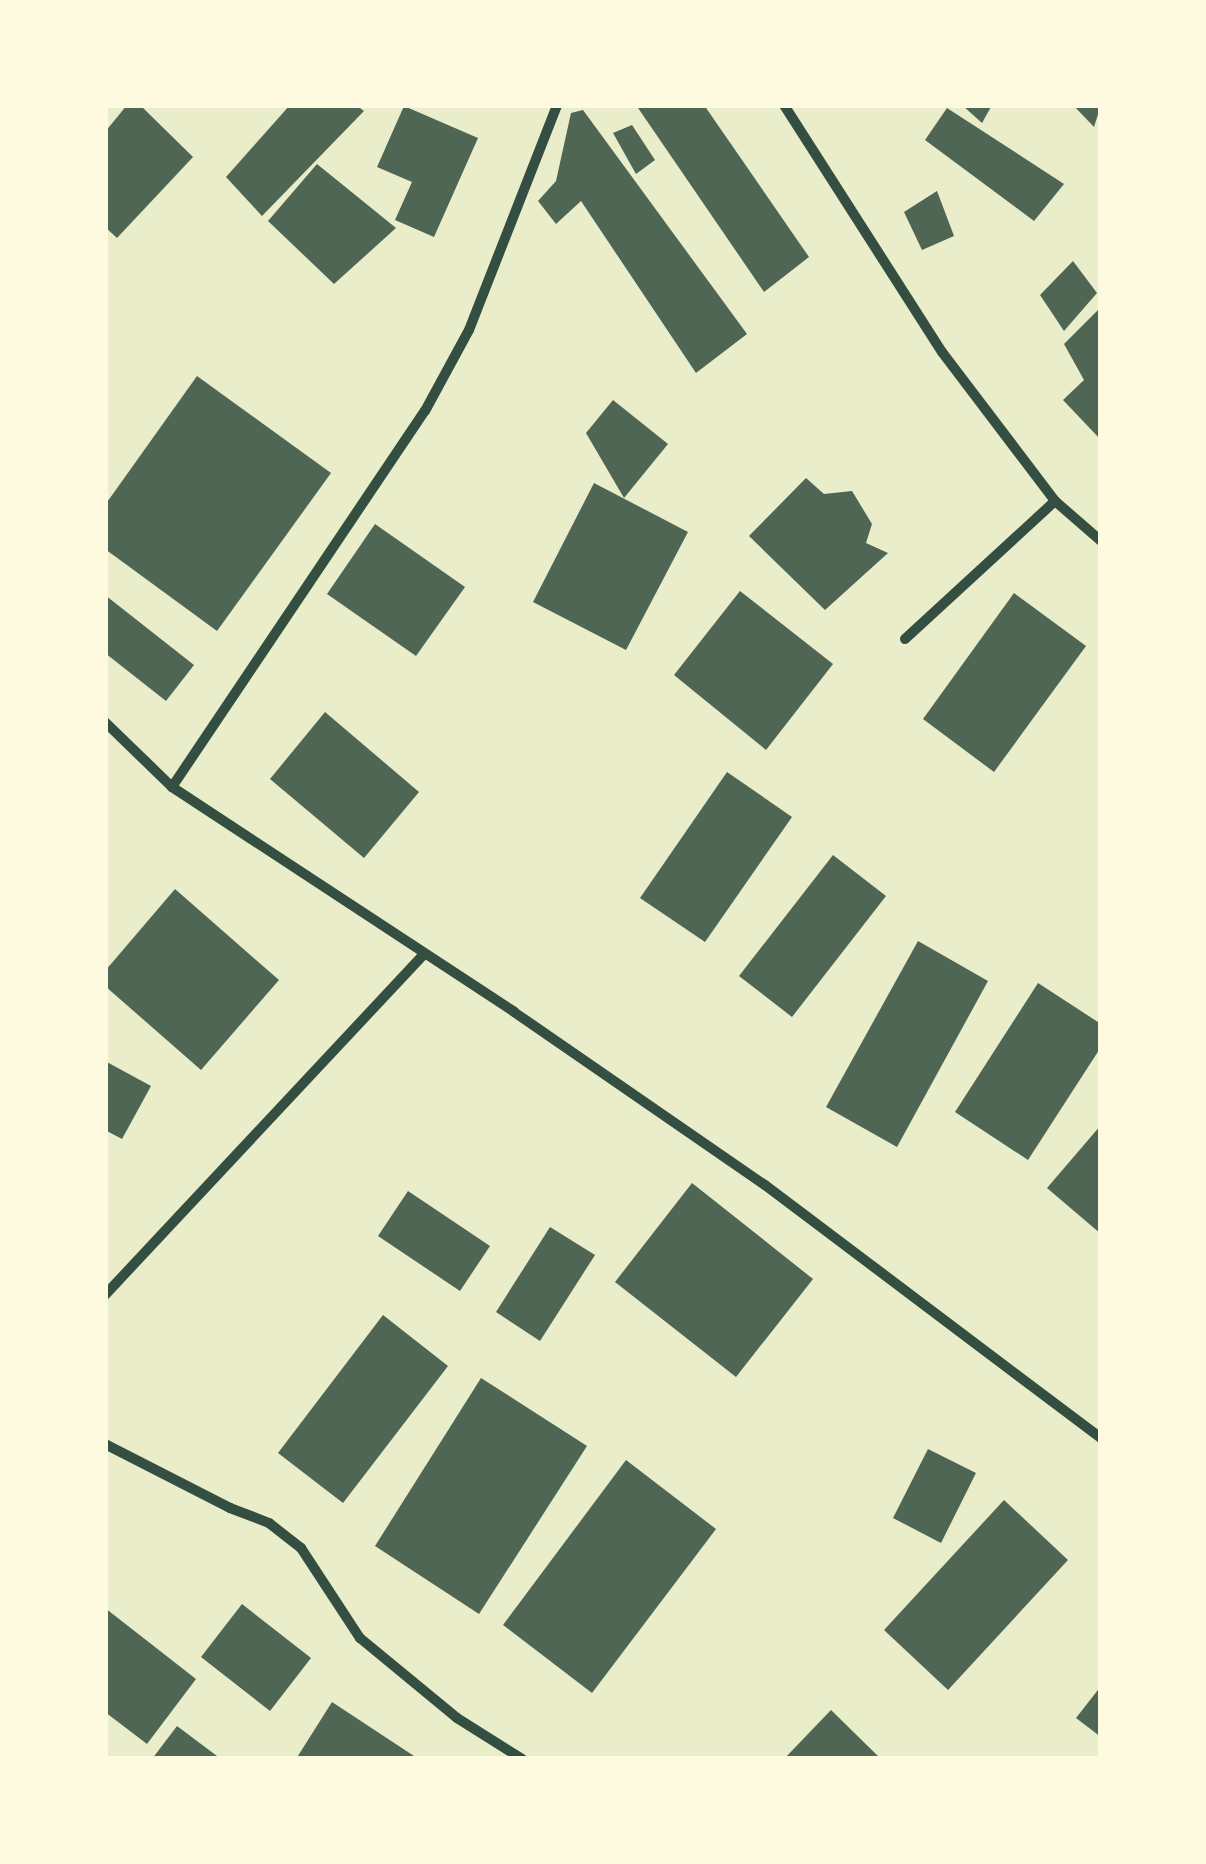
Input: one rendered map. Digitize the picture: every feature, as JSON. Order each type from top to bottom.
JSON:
[{"type":"street","points":[[172,787],[425,411],[475,314],[557,105]]},
{"type":"street","points":[[784,105],[942,352],[1055,500],[1101,541]]},
{"type":"street","points":[[905,639],[1055,500]]},
{"type":"street","points":[[105,722],[172,787],[765,1185],[1101,1438]]},
{"type":"street","points":[[105,1294],[424,954]]},
{"type":"street","points":[[105,1444],[230,1508],[268,1523],[301,1548],[360,1638],[457,1718],[522,1759]]},
{"type":"building","points":[[127,105],[140,105],[193,157],[117,238],[105,227],[105,132]]},
{"type":"building","points":[[290,105],[356,105],[364,111],[262,216],[226,177]]},
{"type":"building","points":[[636,105],[704,105],[809,257],[764,292]]},
{"type":"building","points":[[962,105],[992,105],[982,123]]},
{"type":"building","points":[[1073,105],[1101,105],[1094,127]]},
{"type":"building","points":[[404,106],[478,138],[434,237],[395,220],[412,182],[377,167]]},
{"type":"building","points":[[947,108],[1064,184],[1034,221],[925,140]]},
{"type":"building","points":[[583,110],[747,334],[696,373],[581,201],[556,224],[538,201],[556,181],[571,113]]},
{"type":"building","points":[[632,125],[655,160],[636,174],[613,133]]},
{"type":"building","points":[[317,164],[396,228],[334,284],[268,221]]},
{"type":"building","points":[[937,191],[954,236],[922,250],[904,212]]},
{"type":"building","points":[[1073,261],[1097,293],[1064,331],[1040,295]]},
{"type":"building","points":[[1101,307],[1101,440],[1063,400],[1084,380],[1064,344]]},
{"type":"building","points":[[197,376],[331,473],[217,631],[105,549],[105,505]]},
{"type":"building","points":[[613,400],[668,444],[624,498],[586,433]]},
{"type":"building","points":[[806,478],[824,494],[852,491],[872,524],[866,543],[888,553],[825,610],[749,536]]},
{"type":"building","points":[[594,483],[688,532],[626,650],[533,602]]},
{"type":"building","points":[[375,524],[465,587],[416,656],[327,594]]},
{"type":"building","points":[[740,591],[833,664],[766,750],[674,675]]},
{"type":"building","points":[[1014,593],[1086,646],[994,772],[923,719]]},
{"type":"building","points":[[105,595],[194,665],[166,701],[105,653]]},
{"type":"building","points":[[325,712],[419,792],[364,858],[270,779]]},
{"type":"building","points":[[727,772],[792,817],[705,942],[640,898]]},
{"type":"building","points":[[833,855],[886,896],[792,1017],[739,976]]},
{"type":"building","points":[[175,889],[279,980],[201,1070],[105,986],[105,971]]},
{"type":"building","points":[[918,941],[988,981],[897,1147],[826,1107]]},
{"type":"building","points":[[1038,983],[1101,1024],[1101,1047],[1028,1160],[955,1112]]},
{"type":"building","points":[[105,1061],[151,1086],[122,1139],[105,1130]]},
{"type":"building","points":[[1101,1125],[1101,1234],[1047,1188]]},
{"type":"building","points":[[692,1183],[813,1279],[736,1377],[615,1282]]},
{"type":"building","points":[[408,1191],[490,1246],[460,1291],[378,1236]]},
{"type":"building","points":[[550,1227],[595,1255],[540,1341],[496,1312]]},
{"type":"building","points":[[383,1315],[448,1366],[343,1503],[278,1453]]},
{"type":"building","points":[[481,1378],[587,1446],[479,1614],[375,1546]]},
{"type":"building","points":[[928,1449],[976,1473],[941,1543],[893,1518]]},
{"type":"building","points":[[626,1460],[716,1529],[592,1693],[503,1625]]},
{"type":"building","points":[[1004,1500],[1068,1560],[948,1690],[884,1630]]},
{"type":"building","points":[[242,1604],[311,1658],[270,1711],[201,1657]]},
{"type":"building","points":[[105,1608],[196,1679],[147,1744],[105,1712]]},
{"type":"building","points":[[1101,1686],[1101,1737],[1076,1718]]},
{"type":"building","points":[[332,1702],[414,1756],[412,1759],[296,1759]]},
{"type":"building","points":[[831,1710],[881,1759],[784,1759]]},
{"type":"building","points":[[177,1726],[221,1759],[152,1759]]}]
